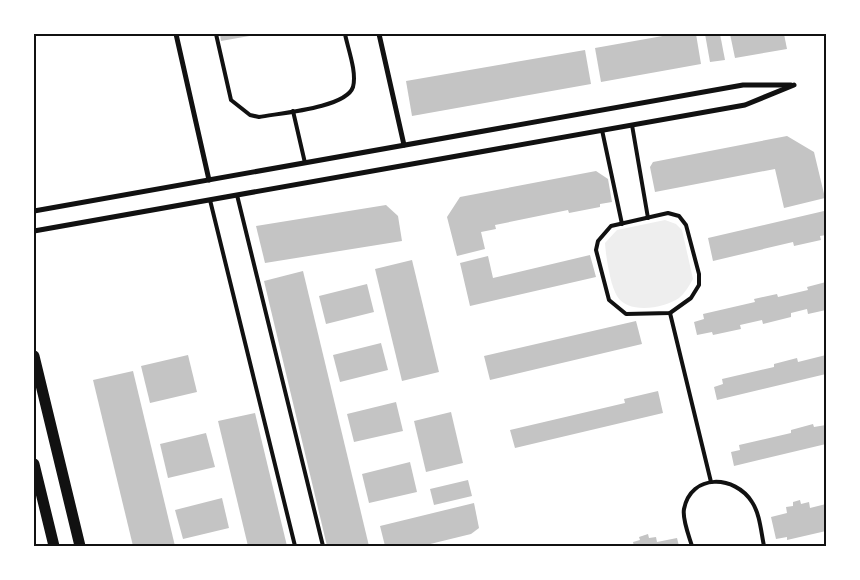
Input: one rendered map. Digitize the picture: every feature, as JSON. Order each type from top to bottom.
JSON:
[{"type":"main road","points":[[34,356],[80,546]]},
{"type":"main road","points":[[34,464],[54,546]]},
{"type":"street","points":[[176,34],[209,180]]},
{"type":"street","points":[[379,34],[404,145]]},
{"type":"street","points":[[34,212],[743,85],[794,85],[745,105],[34,231]]},
{"type":"lane","points":[[216,34],[231,100],[238,108],[250,115],[260,117],[336,103],[352,88],[354,78],[345,34]]},
{"type":"lane","points":[[293,111],[305,163]]},
{"type":"lane","points":[[632,125],[648,218]]},
{"type":"lane","points":[[602,130],[622,224]]},
{"type":"lane","points":[[237,195],[323,546]]},
{"type":"lane","points":[[210,200],[295,546]]},
{"type":"lane","points":[[668,213],[678,216],[686,225],[699,274],[699,285],[691,298],[670,313],[626,314],[609,300],[596,250],[602,234],[611,226],[648,218],[668,213]]},
{"type":"lane","points":[[670,313],[711,482]]},
{"type":"lane","points":[[692,546],[683,511],[692,492],[711,482],[726,482],[741,490],[751,501],[756,511],[764,546]]},
{"type":"shaded area","points":[[665,220],[676,224],[682,230],[693,279],[683,294],[673,302],[647,308],[629,306],[617,296],[612,285],[605,243],[617,230]]},
{"type":"building","points":[[220,34],[255,34],[255,35],[221,41]]},
{"type":"building","points":[[674,34],[696,34],[701,64],[601,82],[595,48]]},
{"type":"building","points":[[705,34],[720,34],[725,60],[710,62]]},
{"type":"building","points":[[730,34],[784,34],[787,49],[735,58]]},
{"type":"building","points":[[585,50],[591,84],[412,116],[406,81]]},
{"type":"building","points":[[787,136],[814,152],[825,198],[784,208],[775,169],[655,192],[650,167],[653,162]]},
{"type":"building","points":[[596,171],[608,179],[612,202],[600,204],[600,207],[569,213],[568,210],[495,225],[496,229],[481,232],[485,249],[457,256],[447,217],[460,197]]},
{"type":"building","points":[[386,205],[398,216],[402,241],[265,263],[256,226]]},
{"type":"building","points":[[824,211],[826,235],[820,236],[821,240],[794,246],[793,242],[713,261],[708,238]]},
{"type":"building","points":[[590,255],[596,277],[470,306],[460,263],[488,256],[493,278]]},
{"type":"building","points":[[412,260],[439,372],[402,381],[375,269]]},
{"type":"building","points":[[303,271],[369,546],[327,546],[264,281]]},
{"type":"building","points":[[826,282],[826,310],[808,314],[807,309],[791,313],[791,317],[763,324],[762,320],[740,325],[741,329],[713,335],[712,332],[697,335],[694,322],[704,319],[703,314],[755,302],[754,299],[777,294],[778,297],[808,290],[807,287]]},
{"type":"building","points":[[367,284],[374,312],[326,324],[319,296]]},
{"type":"building","points":[[636,321],[642,344],[490,380],[484,356]]},
{"type":"building","points":[[381,343],[388,370],[340,382],[333,355]]},
{"type":"building","points":[[188,355],[197,392],[150,403],[141,366]]},
{"type":"building","points":[[826,355],[826,374],[717,400],[714,387],[723,384],[722,379],[774,367],[774,364],[797,358],[798,362]]},
{"type":"building","points":[[133,371],[175,546],[133,546],[93,380]]},
{"type":"building","points":[[658,391],[663,413],[515,448],[510,430],[625,403],[624,399]]},
{"type":"building","points":[[396,402],[403,431],[354,442],[347,414]]},
{"type":"building","points":[[451,412],[463,463],[426,472],[414,421]]},
{"type":"building","points":[[255,413],[287,546],[248,546],[218,421]]},
{"type":"building","points":[[813,424],[814,427],[826,425],[826,444],[734,466],[731,452],[740,450],[739,445],[791,433],[791,430]]},
{"type":"building","points":[[206,433],[215,467],[168,478],[160,444]]},
{"type":"building","points":[[410,462],[417,492],[369,503],[362,474]]},
{"type":"building","points":[[468,480],[472,496],[434,505],[430,489]]},
{"type":"building","points":[[222,498],[229,528],[183,539],[175,510]]},
{"type":"building","points":[[800,500],[801,504],[809,502],[810,508],[826,504],[826,531],[787,540],[787,537],[776,539],[771,517],[787,513],[786,507],[793,506],[793,502]]},
{"type":"building","points":[[474,503],[479,528],[471,534],[422,546],[385,546],[380,526]]},
{"type":"building","points":[[648,534],[649,538],[656,537],[657,542],[677,538],[679,546],[634,546],[633,542],[640,540],[639,537]]}]
